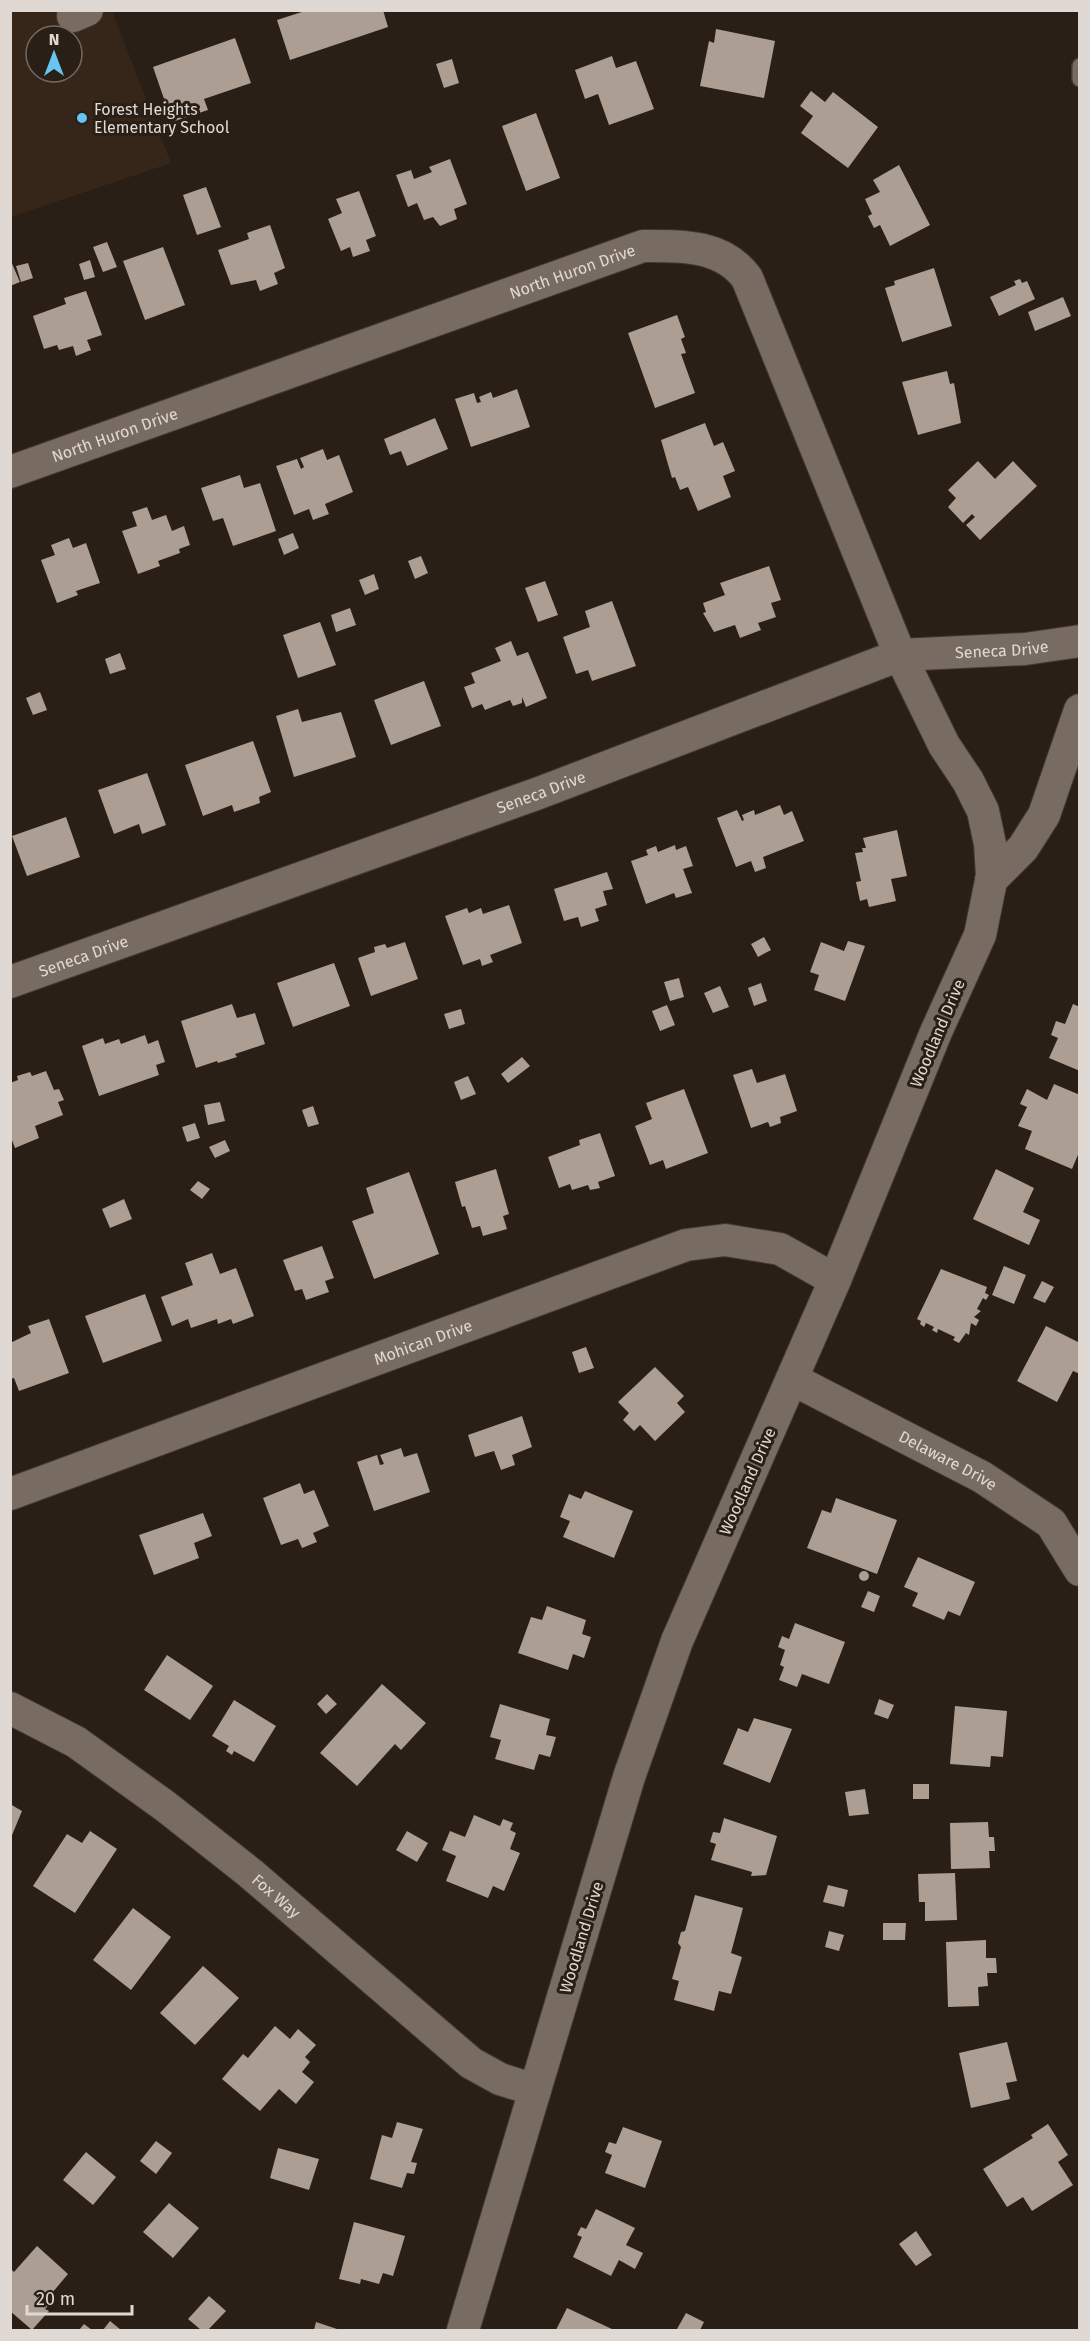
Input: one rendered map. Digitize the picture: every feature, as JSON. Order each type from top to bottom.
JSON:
[{"type":"street","name":"North Huron Drive","points":[[10,472],[643,246],[682,246],[716,253],[736,264],[747,278],[900,655]]},
{"type":"street","name":"Seneca Drive","points":[[10,982],[539,793],[900,655],[1025,649],[1080,641]]},
{"type":"street","name":"Woodland Drive","points":[[463,2331],[629,1777],[676,1641],[835,1280],[936,1032],[980,935],[992,880],[990,843],[983,811],[968,781],[944,745],[900,655]]},
{"type":"street","points":[[992,880],[1023,848],[1044,815],[1080,710]]},
{"type":"street","name":"Mohican Drive","points":[[10,1494],[686,1245],[725,1240],[780,1249],[835,1280]]},
{"type":"street","name":"Delaware Drive","points":[[792,1379],[982,1477],[1050,1523],[1080,1570]]},
{"type":"street","name":"Fox Way","points":[[10,1708],[76,1742],[165,1806],[250,1873],[471,2063],[500,2079],[535,2090]]},
{"type":"lane","points":[[1080,66],[1077,66],[1080,79]]},
{"type":"shaded area","name":"Forest Heights Elementary School","points":[[10,11],[112,11],[171,163],[11,217]]},
{"type":"building","points":[[308,10],[383,10],[388,27],[290,60],[277,20]]},
{"type":"building","points":[[716,29],[775,41],[764,98],[700,86],[709,41],[714,43]]},
{"type":"building","points":[[235,38],[251,83],[204,99],[208,110],[172,122],[153,67]]},
{"type":"building","points":[[612,56],[616,68],[636,61],[654,109],[609,125],[598,94],[585,99],[575,70]]},
{"type":"building","points":[[452,59],[459,83],[444,88],[436,64]]},
{"type":"building","points":[[811,91],[825,102],[833,92],[878,127],[848,168],[801,133],[813,116],[800,106]]},
{"type":"building","points":[[536,113],[560,178],[526,191],[502,126]]},
{"type":"building","points":[[450,159],[467,204],[454,209],[457,219],[440,226],[433,217],[424,220],[417,203],[408,207],[396,175],[411,170],[414,179],[432,172],[429,167]]},
{"type":"building","points":[[899,165],[930,225],[890,246],[880,225],[874,228],[868,216],[872,214],[865,199],[880,192],[873,180]]},
{"type":"building","points":[[206,187],[221,227],[197,235],[183,195]]},
{"type":"building","points":[[359,191],[376,236],[366,240],[370,251],[353,257],[350,247],[341,251],[328,219],[342,213],[336,199]]},
{"type":"building","points":[[270,225],[285,268],[274,273],[278,284],[260,291],[256,280],[231,285],[218,250],[249,239],[247,233]]},
{"type":"building","points":[[107,242],[117,267],[103,272],[93,247]]},
{"type":"building","points":[[163,247],[185,305],[145,320],[123,261]]},
{"type":"building","points":[[10,259],[20,282],[10,286]]},
{"type":"building","points":[[90,260],[95,277],[84,280],[79,264]]},
{"type":"building","points":[[28,263],[33,278],[21,282],[16,266]]},
{"type":"building","points":[[934,268],[952,326],[902,342],[885,288],[895,285],[894,281]]},
{"type":"building","points":[[1020,279],[1022,283],[1027,281],[1035,299],[999,316],[990,297],[1016,285],[1014,281]]},
{"type":"building","points":[[86,291],[102,335],[87,340],[91,350],[76,356],[73,346],[59,350],[57,345],[44,349],[33,316],[66,304],[64,298]]},
{"type":"building","points":[[1063,297],[1071,316],[1035,331],[1028,312]]},
{"type":"building","points":[[677,315],[685,337],[681,339],[686,353],[681,354],[695,393],[655,408],[628,333]]},
{"type":"building","points":[[947,371],[950,384],[954,383],[961,423],[918,435],[902,382]]},
{"type":"building","points":[[517,389],[530,427],[471,447],[455,399],[474,393],[477,403],[481,402],[479,397],[491,392],[493,398]]},
{"type":"building","points":[[435,418],[448,449],[407,466],[401,451],[390,455],[384,439]]},
{"type":"building","points":[[705,423],[714,446],[723,442],[735,471],[723,476],[731,497],[698,511],[688,487],[680,490],[675,477],[672,478],[661,440]]},
{"type":"building","points":[[323,449],[327,460],[339,455],[353,492],[325,504],[329,514],[313,520],[309,509],[294,515],[276,466],[297,459],[301,469],[304,467],[300,458]]},
{"type":"building","points":[[978,461],[995,479],[1013,461],[1037,486],[980,540],[966,525],[975,517],[972,514],[963,523],[948,507],[956,498],[948,490]]},
{"type":"building","points":[[240,475],[244,488],[260,483],[276,531],[233,546],[223,518],[213,521],[201,488]]},
{"type":"building","points":[[147,507],[152,520],[166,515],[172,531],[184,526],[190,545],[179,549],[180,553],[158,561],[160,566],[138,574],[122,531],[137,526],[132,512]]},
{"type":"building","points":[[293,533],[299,548],[284,555],[278,539]]},
{"type":"building","points":[[69,538],[73,548],[86,543],[100,583],[76,591],[78,595],[57,603],[41,560],[55,555],[51,545]]},
{"type":"building","points":[[421,556],[428,573],[415,579],[408,561]]},
{"type":"building","points":[[769,566],[781,600],[771,603],[776,617],[758,623],[761,630],[740,638],[735,625],[714,632],[703,613],[706,612],[703,603],[725,595],[720,583]]},
{"type":"building","points":[[374,574],[379,589],[365,595],[359,580]]},
{"type":"building","points":[[545,581],[558,615],[538,622],[525,588]]},
{"type":"building","points":[[612,601],[636,666],[592,681],[588,670],[576,674],[563,637],[590,627],[585,611]]},
{"type":"building","points":[[350,608],[356,625],[336,632],[331,615]]},
{"type":"building","points":[[320,622],[336,665],[298,678],[283,635]]},
{"type":"building","points":[[511,641],[517,656],[528,652],[547,698],[526,707],[522,697],[522,703],[513,706],[510,700],[485,710],[482,704],[472,708],[464,687],[475,683],[471,673],[501,661],[495,648]]},
{"type":"building","points":[[120,653],[126,669],[110,674],[105,659]]},
{"type":"building","points":[[424,681],[441,726],[391,745],[374,700]]},
{"type":"building","points":[[40,692],[47,710],[33,715],[26,698]]},
{"type":"building","points":[[298,709],[302,722],[341,712],[356,757],[294,777],[276,716]]},
{"type":"building","points":[[253,741],[271,792],[259,797],[260,803],[234,812],[232,805],[203,816],[185,765]]},
{"type":"building","points":[[147,773],[166,825],[142,834],[139,824],[114,834],[98,790]]},
{"type":"building","points":[[780,805],[784,815],[792,811],[804,841],[763,857],[766,868],[755,872],[751,861],[736,867],[717,818],[737,810],[742,821],[744,820],[742,815],[754,810],[755,815]]},
{"type":"building","points":[[66,817],[80,857],[27,876],[12,836]]},
{"type":"building","points":[[897,830],[907,876],[891,879],[896,901],[869,907],[867,899],[860,901],[856,882],[861,881],[855,853],[863,852],[862,848],[866,848],[863,838]]},
{"type":"building","points":[[675,845],[676,850],[686,846],[693,866],[683,869],[692,893],[676,898],[674,893],[646,904],[631,861],[648,855],[646,850],[656,846],[658,852]]},
{"type":"building","points":[[607,872],[613,889],[603,891],[607,905],[595,909],[599,921],[581,927],[578,917],[564,921],[554,889]]},
{"type":"building","points":[[509,905],[522,943],[490,955],[493,962],[482,966],[480,959],[463,965],[445,916],[467,908],[469,913],[481,908],[483,914]]},
{"type":"building","points":[[764,937],[771,950],[758,957],[751,944]]},
{"type":"building","points":[[848,941],[865,946],[845,1001],[814,990],[819,975],[810,972],[821,942],[844,951]]},
{"type":"building","points":[[405,942],[418,979],[371,996],[358,958],[375,952],[374,947],[385,944],[387,948]]},
{"type":"building","points":[[334,963],[350,1006],[293,1027],[277,983]]},
{"type":"building","points":[[679,978],[684,997],[670,1001],[664,982]]},
{"type":"building","points":[[761,983],[767,1001],[754,1006],[748,988]]},
{"type":"building","points":[[720,986],[729,1007],[713,1013],[704,993]]},
{"type":"building","points":[[232,1004],[237,1018],[255,1013],[265,1044],[235,1054],[237,1057],[196,1068],[181,1021]]},
{"type":"building","points":[[1073,1004],[1080,1007],[1080,1071],[1049,1058],[1058,1038],[1051,1035],[1056,1021],[1065,1024]]},
{"type":"building","points":[[667,1005],[675,1025],[660,1031],[652,1011]]},
{"type":"building","points":[[461,1009],[465,1024],[449,1029],[444,1014]]},
{"type":"building","points":[[145,1035],[148,1044],[158,1040],[165,1062],[156,1065],[159,1075],[99,1096],[82,1046],[103,1038],[105,1044],[119,1039],[121,1044]]},
{"type":"building","points":[[522,1057],[530,1066],[508,1083],[501,1074]]},
{"type":"building","points":[[752,1069],[757,1083],[785,1074],[797,1111],[780,1117],[781,1123],[770,1127],[768,1122],[751,1128],[733,1075]]},
{"type":"building","points":[[46,1071],[54,1090],[59,1089],[64,1100],[58,1102],[63,1115],[35,1126],[39,1138],[15,1148],[10,1135],[10,1083],[18,1080],[17,1076],[30,1072],[32,1076]]},
{"type":"building","points":[[468,1076],[476,1094],[461,1100],[454,1082]]},
{"type":"building","points":[[1054,1084],[1080,1095],[1080,1150],[1072,1169],[1025,1149],[1032,1131],[1018,1126],[1027,1107],[1020,1104],[1027,1089],[1047,1100]]},
{"type":"building","points":[[684,1089],[708,1153],[666,1169],[663,1160],[650,1165],[635,1126],[652,1119],[646,1103]]},
{"type":"building","points":[[220,1102],[225,1121],[208,1125],[204,1105]]},
{"type":"building","points":[[313,1106],[319,1124],[308,1127],[302,1110]]},
{"type":"building","points":[[195,1123],[200,1138],[187,1142],[182,1127]]},
{"type":"building","points":[[600,1133],[615,1176],[598,1182],[600,1188],[590,1190],[588,1185],[572,1190],[570,1184],[559,1188],[548,1157],[580,1145],[579,1140]]},
{"type":"building","points":[[225,1140],[230,1151],[215,1158],[209,1147]]},
{"type":"building","points":[[496,1169],[509,1214],[503,1216],[507,1229],[483,1236],[480,1226],[472,1228],[465,1206],[462,1207],[455,1182]]},
{"type":"building","points":[[996,1169],[1034,1188],[1023,1212],[1040,1220],[1029,1245],[973,1219]]},
{"type":"building","points":[[409,1172],[439,1254],[374,1279],[352,1221],[374,1213],[366,1188]]},
{"type":"building","points":[[198,1181],[210,1189],[202,1199],[190,1190]]},
{"type":"building","points":[[124,1199],[132,1219],[110,1228],[102,1209]]},
{"type":"building","points":[[322,1246],[334,1278],[325,1281],[329,1292],[306,1300],[302,1289],[295,1291],[283,1260]]},
{"type":"building","points":[[212,1253],[220,1274],[236,1268],[254,1316],[233,1324],[231,1319],[218,1324],[217,1319],[191,1328],[188,1319],[172,1326],[161,1297],[193,1285],[185,1263]]},
{"type":"building","points":[[1004,1266],[1026,1275],[1014,1304],[992,1295]]},
{"type":"building","points":[[941,1269],[987,1287],[985,1293],[989,1295],[986,1300],[983,1298],[977,1309],[981,1311],[974,1317],[979,1320],[976,1326],[971,1323],[969,1335],[966,1333],[959,1343],[953,1340],[955,1337],[938,1329],[937,1333],[932,1330],[934,1327],[926,1323],[924,1327],[917,1319]]},
{"type":"building","points":[[1042,1281],[1054,1287],[1045,1303],[1033,1298]]},
{"type":"building","points":[[145,1294],[162,1341],[103,1363],[85,1316]]},
{"type":"building","points":[[49,1319],[69,1373],[19,1391],[14,1378],[10,1379],[10,1343],[31,1333],[28,1326]]},
{"type":"building","points":[[1046,1326],[1080,1343],[1080,1374],[1073,1371],[1057,1402],[1017,1381]]},
{"type":"building","points":[[586,1347],[594,1368],[579,1373],[572,1352]]},
{"type":"building","points":[[655,1367],[684,1396],[677,1403],[685,1412],[655,1441],[640,1425],[634,1431],[623,1420],[629,1413],[618,1402]]},
{"type":"building","points":[[522,1416],[532,1447],[512,1455],[515,1465],[501,1470],[494,1451],[475,1457],[468,1435]]},
{"type":"building","points":[[401,1448],[404,1457],[417,1453],[430,1492],[374,1511],[357,1462],[377,1455],[380,1465],[384,1464],[380,1455]]},
{"type":"building","points":[[300,1483],[304,1494],[314,1490],[329,1526],[313,1533],[317,1542],[302,1548],[298,1539],[281,1545],[263,1498]]},
{"type":"building","points":[[585,1491],[633,1511],[614,1558],[563,1537],[570,1521],[560,1517],[569,1494],[581,1499]]},
{"type":"building","points":[[836,1498],[897,1520],[877,1574],[807,1548],[822,1510],[831,1513]]},
{"type":"building","points":[[203,1513],[212,1536],[194,1543],[199,1558],[154,1575],[139,1535]]},
{"type":"building","points":[[918,1557],[975,1582],[960,1616],[948,1611],[944,1620],[912,1606],[918,1593],[904,1587]]},
{"type":"building","points":[[864,1571],[868,1572],[868,1580],[864,1581],[860,1580],[859,1576],[860,1572]]},
{"type":"building","points":[[868,1591],[880,1596],[874,1612],[861,1607]]},
{"type":"building","points":[[547,1606],[586,1620],[582,1634],[591,1637],[584,1658],[573,1654],[568,1670],[518,1653],[531,1617],[542,1620]]},
{"type":"building","points":[[795,1623],[845,1642],[829,1684],[802,1674],[797,1687],[779,1680],[784,1667],[780,1665],[785,1650],[778,1647],[782,1636],[789,1639]]},
{"type":"building","points":[[167,1655],[213,1686],[190,1720],[144,1690]]},
{"type":"building","points":[[382,1684],[426,1723],[401,1750],[395,1744],[357,1786],[320,1753]]},
{"type":"building","points":[[327,1694],[337,1704],[326,1714],[317,1704]]},
{"type":"building","points":[[879,1699],[894,1705],[888,1719],[874,1714]]},
{"type":"building","points":[[234,1700],[276,1726],[254,1762],[234,1751],[232,1755],[226,1751],[229,1746],[212,1736]]},
{"type":"building","points":[[500,1704],[550,1719],[546,1735],[556,1737],[550,1757],[539,1754],[534,1770],[495,1759],[501,1740],[490,1737]]},
{"type":"building","points":[[955,1706],[1007,1711],[1003,1757],[991,1756],[990,1767],[950,1764]]},
{"type":"building","points":[[754,1718],[792,1729],[770,1783],[723,1764],[738,1728],[748,1732]]},
{"type":"building","points":[[913,1784],[929,1784],[929,1799],[913,1799]]},
{"type":"building","points":[[865,1789],[869,1814],[849,1816],[845,1792]]},
{"type":"building","points":[[10,1804],[22,1811],[10,1840]]},
{"type":"building","points":[[474,1815],[500,1826],[503,1819],[513,1823],[510,1830],[516,1833],[510,1849],[520,1853],[504,1891],[493,1886],[488,1898],[446,1881],[456,1856],[442,1850],[450,1831],[465,1837]]},
{"type":"building","points":[[724,1818],[777,1836],[766,1875],[751,1876],[752,1872],[711,1860],[716,1844],[710,1842],[713,1832],[720,1833]]},
{"type":"building","points":[[988,1822],[989,1837],[994,1837],[995,1851],[989,1851],[990,1868],[951,1869],[950,1823]]},
{"type":"building","points":[[90,1831],[117,1849],[75,1913],[33,1886],[67,1834],[82,1843]]},
{"type":"building","points":[[407,1831],[428,1843],[417,1862],[396,1850]]},
{"type":"building","points":[[955,1873],[957,1920],[925,1921],[925,1902],[919,1902],[918,1874]]},
{"type":"building","points":[[828,1885],[848,1890],[844,1907],[823,1902]]},
{"type":"building","points":[[695,1895],[743,1908],[731,1953],[742,1957],[731,1994],[719,1991],[714,2011],[674,2000],[679,1981],[672,1979],[681,1947],[678,1943],[681,1932],[685,1931]]},
{"type":"building","points":[[133,1908],[171,1937],[131,1990],[93,1960]]},
{"type":"building","points":[[883,1923],[906,1923],[905,1940],[883,1940]]},
{"type":"building","points":[[829,1931],[844,1935],[839,1951],[825,1947]]},
{"type":"building","points":[[986,1940],[986,1958],[996,1958],[997,1973],[987,1973],[988,1986],[978,1987],[979,2006],[948,2007],[946,1942]]},
{"type":"building","points":[[203,1966],[239,1998],[195,2045],[160,2013]]},
{"type":"building","points":[[275,2026],[290,2039],[298,2029],[316,2045],[305,2057],[310,2062],[302,2072],[314,2082],[296,2104],[279,2089],[260,2111],[222,2079],[243,2054],[248,2058]]},
{"type":"building","points":[[1007,2042],[1017,2081],[1006,2083],[1010,2099],[971,2108],[959,2053]]},
{"type":"building","points":[[397,2122],[423,2129],[411,2162],[417,2163],[414,2174],[407,2173],[402,2188],[370,2179],[382,2135],[392,2138]]},
{"type":"building","points":[[1048,2124],[1068,2155],[1058,2162],[1073,2185],[1032,2211],[1023,2197],[1007,2207],[983,2169],[1033,2138],[1031,2135]]},
{"type":"building","points":[[623,2127],[662,2141],[645,2188],[605,2173],[612,2155],[605,2152],[609,2142],[616,2144]]},
{"type":"building","points":[[156,2141],[172,2153],[156,2174],[140,2161]]},
{"type":"building","points":[[278,2148],[319,2159],[309,2190],[270,2178]]},
{"type":"building","points":[[86,2152],[116,2177],[93,2205],[63,2180]]},
{"type":"building","points":[[169,2203],[199,2228],[173,2258],[143,2232]]},
{"type":"building","points":[[596,2209],[635,2228],[626,2245],[643,2253],[635,2269],[619,2260],[611,2276],[573,2257],[582,2237],[577,2235],[581,2227],[586,2229]]},
{"type":"building","points":[[354,2222],[405,2236],[393,2276],[383,2273],[379,2284],[361,2279],[360,2284],[339,2279]]},
{"type":"building","points":[[916,2231],[932,2255],[916,2266],[899,2244]]},
{"type":"building","points":[[37,2246],[68,2274],[47,2299],[51,2303],[45,2309],[49,2311],[32,2330],[10,2311],[10,2268],[14,2272]]},
{"type":"building","points":[[209,2296],[226,2311],[208,2330],[201,2330],[188,2319]]},
{"type":"building","points":[[567,2308],[614,2330],[556,2330]]},
{"type":"building","points":[[686,2313],[704,2322],[700,2330],[677,2329]]},
{"type":"building","points":[[110,2321],[121,2330],[103,2330]]},
{"type":"building","points":[[316,2322],[340,2330],[314,2330]]},
{"type":"building","points":[[84,2324],[92,2330],[79,2330]]},
{"type":"place","name":"Forest Heights Elementary School","points":[[82,118]]}]
